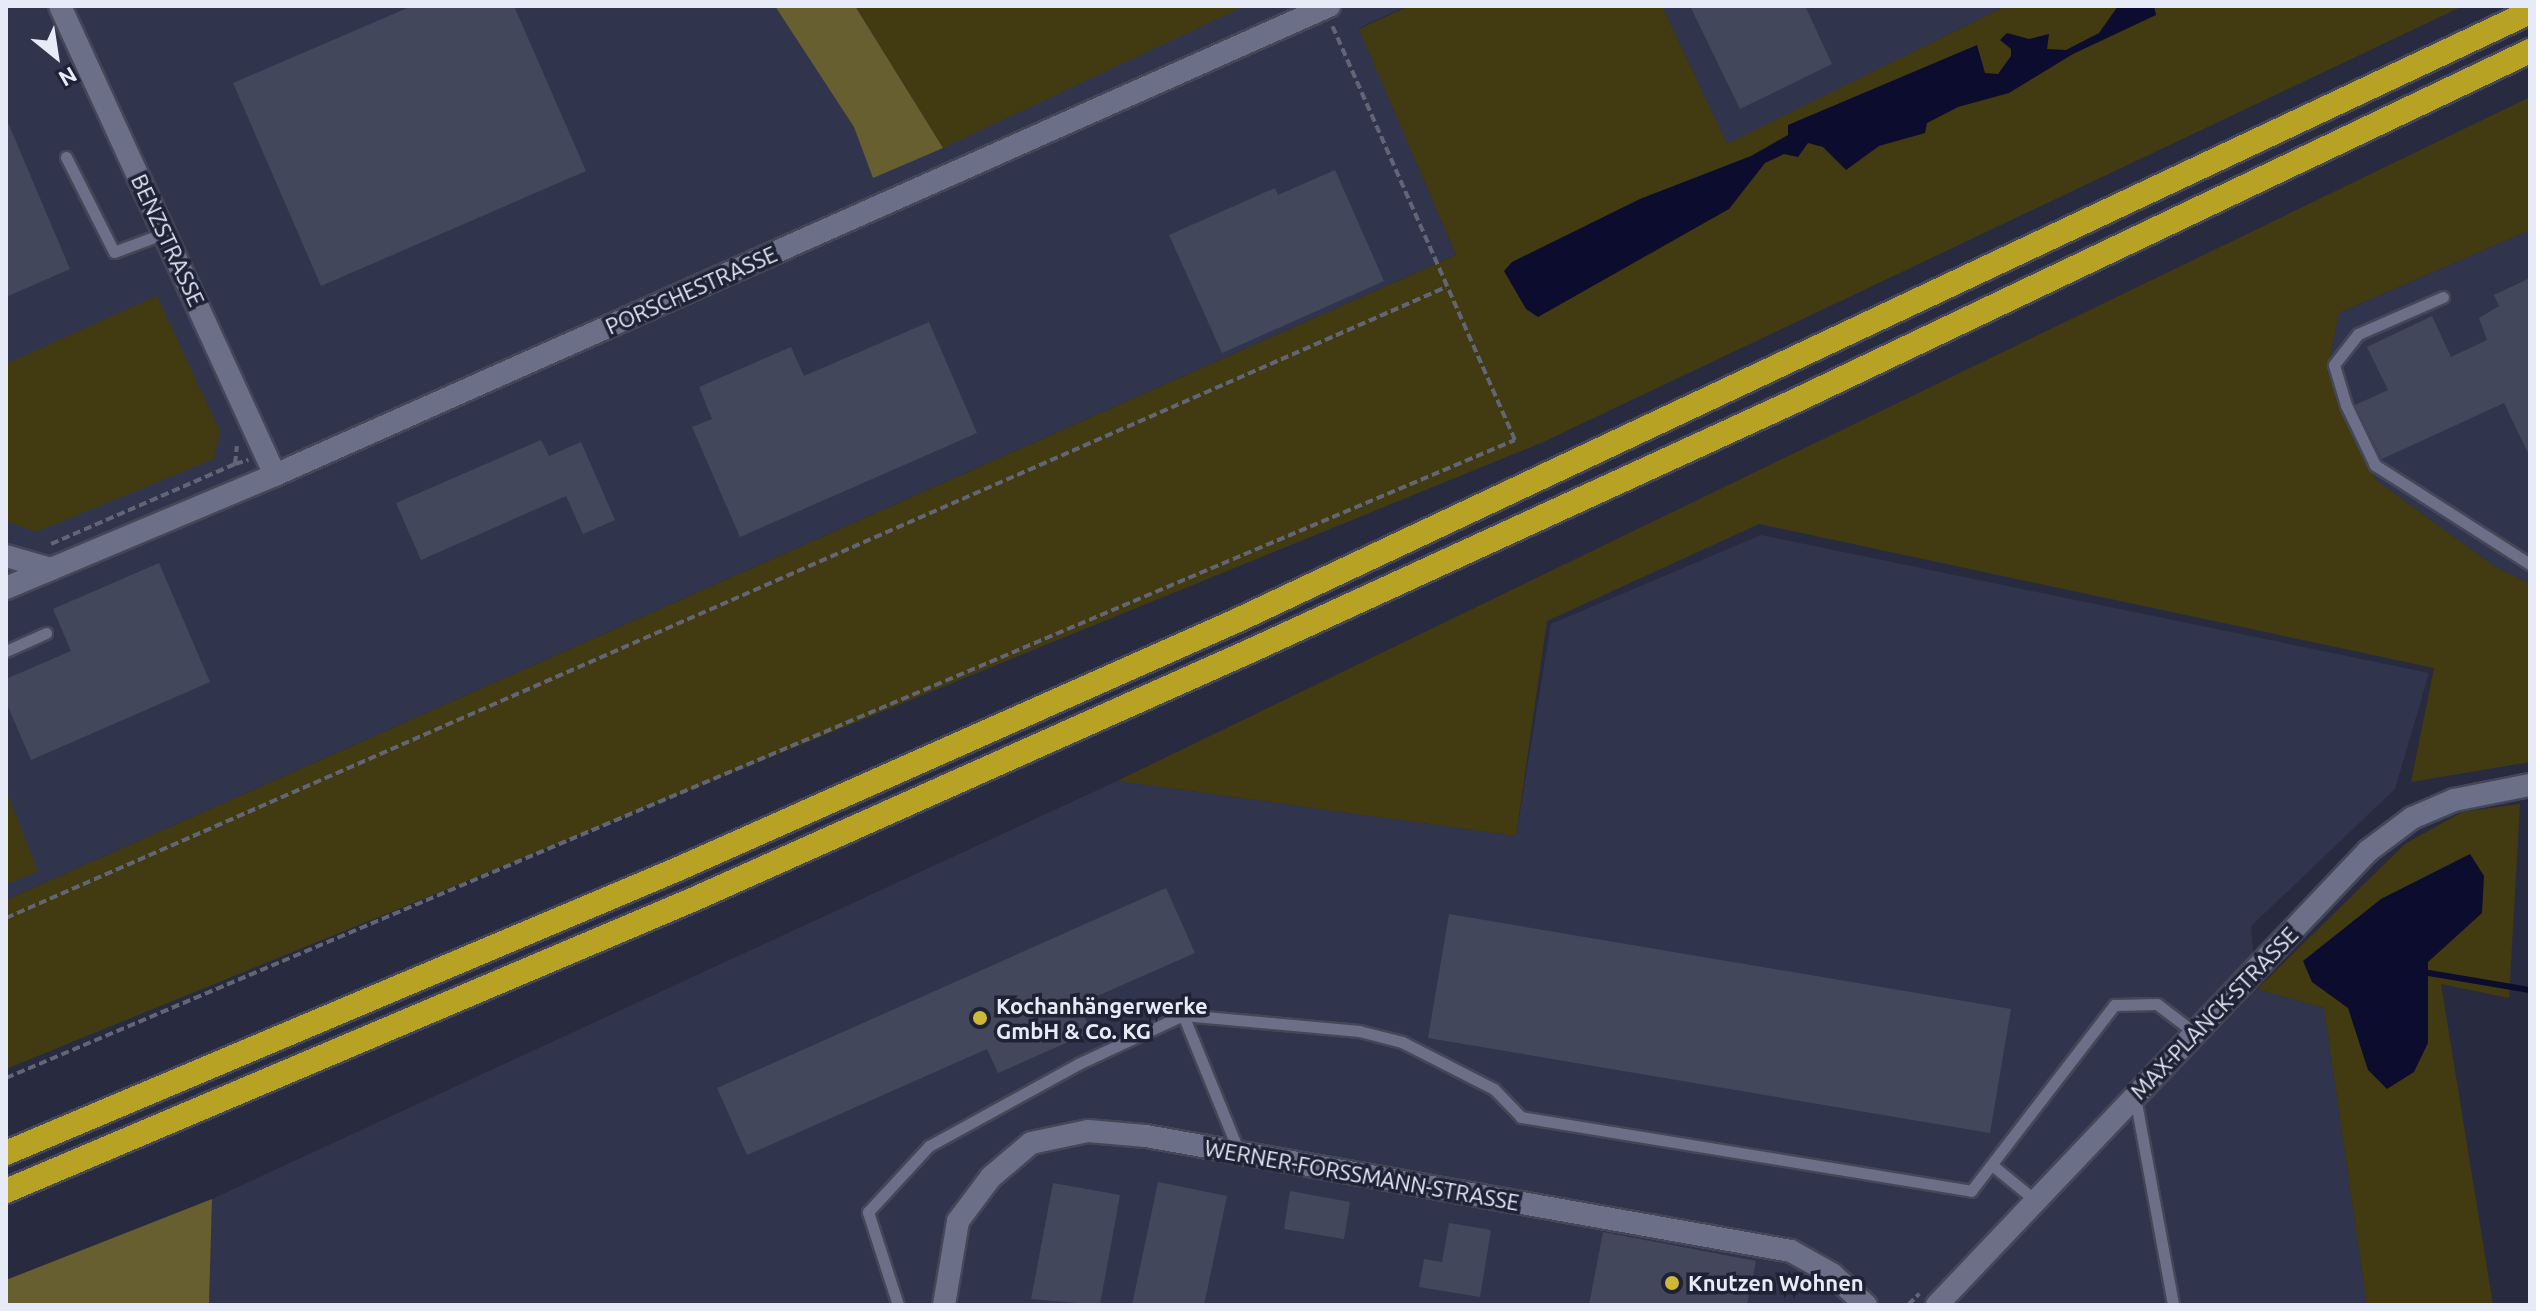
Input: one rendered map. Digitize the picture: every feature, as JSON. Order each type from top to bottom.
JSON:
[{"type":"highway","points":[[6,1153],[678,869],[1251,614],[2530,12]]},
{"type":"highway","points":[[6,1191],[692,900],[1221,664],[1797,400],[2530,51]]},
{"type":"street","name":"BENZSTRASSE","points":[[60,6],[275,475]]},
{"type":"street","name":"PORSCHESTRASSE","points":[[6,588],[275,475],[1327,7]]},
{"type":"street","points":[[6,556],[51,569]]},
{"type":"street","name":"MAX-PLANCK-STRASSE","points":[[1937,1305],[2368,851],[2412,818],[2454,800],[2530,785]]},
{"type":"street","name":"WERNER-FORSSMANN-STRASSE","points":[[944,1305],[958,1221],[991,1177],[1031,1143],[1088,1131],[1239,1153],[1791,1251],[1832,1274],[1866,1305]]},
{"type":"lane","points":[[66,157],[114,252],[165,233]]},
{"type":"lane","points":[[2443,297],[2358,334],[2334,365],[2346,405],[2375,465],[2530,564]]},
{"type":"lane","points":[[6,651],[46,633]]},
{"type":"lane","points":[[898,1305],[868,1212],[929,1146],[1078,1064],[1183,1015],[1359,1031],[1402,1042],[1494,1089],[1521,1117],[1971,1191],[2114,1005],[2157,1004],[2195,1033]]},
{"type":"lane","points":[[1183,1015],[1239,1153]]},
{"type":"lane","points":[[2135,1096],[2173,1305]]},
{"type":"lane","points":[[1992,1165],[2036,1201]]},
{"type":"path","points":[[6,1078],[1515,440],[1327,7]]},
{"type":"path","points":[[6,918],[1446,287]]},
{"type":"path","points":[[40,545],[235,464],[237,440]]},
{"type":"shaded area","points":[[6,6],[1407,6],[1359,28],[1456,255],[6,900]]},
{"type":"shaded area","points":[[775,6],[855,6],[943,148],[873,178],[854,127]]},
{"type":"shaded area","points":[[855,6],[1245,6],[943,148]]},
{"type":"shaded area","points":[[1409,6],[1662,6],[1727,144],[2006,6],[2463,6],[1541,443],[6,1069],[6,900],[1456,255],[1359,29]]},
{"type":"shaded area","points":[[1662,6],[2006,6],[1727,145]]},
{"type":"shaded area","points":[[2118,6],[2154,6],[2156,15],[2073,54],[2009,93],[1958,107],[1927,123],[1925,133],[1879,146],[1846,170],[1823,147],[1808,143],[1798,157],[1784,154],[1765,163],[1729,209],[1538,317],[1526,309],[1504,271],[1512,262],[1640,199],[1751,156],[1788,135],[1788,125],[1977,45],[1985,73],[1998,74],[2011,56],[2011,49],[2000,40],[2007,33],[2029,39],[2049,34],[2047,49],[2066,50],[2099,33]]},
{"type":"shaded area","points":[[2530,97],[2530,230],[2339,313],[2327,371],[2376,480],[2494,566],[2530,584],[2530,762],[2411,782],[2434,668],[1759,524],[1547,621],[1516,836],[1117,781]]},
{"type":"shaded area","points":[[2530,230],[2530,584],[2494,566],[2376,480],[2327,371],[2339,313]]},
{"type":"shaded area","points":[[157,296],[220,431],[214,459],[36,532],[6,521],[6,364]]},
{"type":"shaded area","points":[[1761,535],[2429,673],[2395,789],[2251,926],[2257,989],[2324,1008],[2367,1305],[209,1305],[212,1199],[1117,781],[1516,836],[1551,624]]},
{"type":"shaded area","points":[[6,790],[38,871],[6,885]]},
{"type":"shaded area","points":[[2520,804],[2509,998],[2441,984],[2493,1305],[2367,1305],[2324,1008],[2257,989],[2405,844],[2462,812]]},
{"type":"shaded area","points":[[2470,854],[2484,876],[2482,913],[2428,962],[2428,1043],[2414,1072],[2387,1089],[2368,1070],[2348,1008],[2312,982],[2303,961],[2381,899]]},
{"type":"shaded area","points":[[212,1199],[209,1305],[6,1305],[6,1280]]},
{"type":"building","points":[[412,6],[514,6],[586,171],[321,286],[233,83]]},
{"type":"building","points":[[1690,6],[1805,6],[1832,64],[1740,109]]},
{"type":"building","points":[[6,118],[70,269],[6,297]]},
{"type":"building","points":[[1335,170],[1384,281],[1222,353],[1169,235],[1275,188],[1278,195]]},
{"type":"building","points":[[2530,278],[2530,457],[2504,403],[2382,459],[2355,405],[2388,390],[2367,347],[2432,316],[2451,357],[2487,340],[2479,318],[2499,306],[2494,295]]},
{"type":"building","points":[[929,322],[977,433],[740,537],[692,427],[712,419],[699,387],[791,347],[804,376]]},
{"type":"building","points":[[541,440],[549,456],[581,442],[615,520],[583,534],[566,496],[421,560],[396,503]]},
{"type":"building","points":[[159,563],[210,682],[31,760],[6,702],[6,679],[71,651],[53,609]]},
{"type":"building","name":"Kochanhängerwerke GmbH & Co. KG","points":[[1166,888],[1195,953],[1079,1004],[1091,1032],[998,1073],[987,1049],[747,1155],[717,1088]]},
{"type":"building","points":[[1449,914],[2011,1009],[1990,1133],[1428,1038]]},
{"type":"building","points":[[1158,1182],[1227,1196],[1204,1305],[1132,1305]]},
{"type":"building","points":[[1053,1183],[1120,1195],[1100,1305],[1031,1299]]},
{"type":"building","points":[[1290,1191],[1350,1202],[1344,1239],[1284,1229]]},
{"type":"building","points":[[1449,1223],[1491,1230],[1480,1297],[1419,1287],[1424,1259],[1442,1262]]},
{"type":"building","name":"Knutzen Wohnen","points":[[1603,1232],[1756,1261],[1747,1305],[1589,1305]]},
{"type":"waterway","points":[[2429,973],[2530,990]]},
{"type":"place","name":"Kochanhängerwerke GmbH & Co. KG","points":[[980,1018]]},
{"type":"place","name":"Knutzen Wohnen","points":[[1672,1283]]}]
